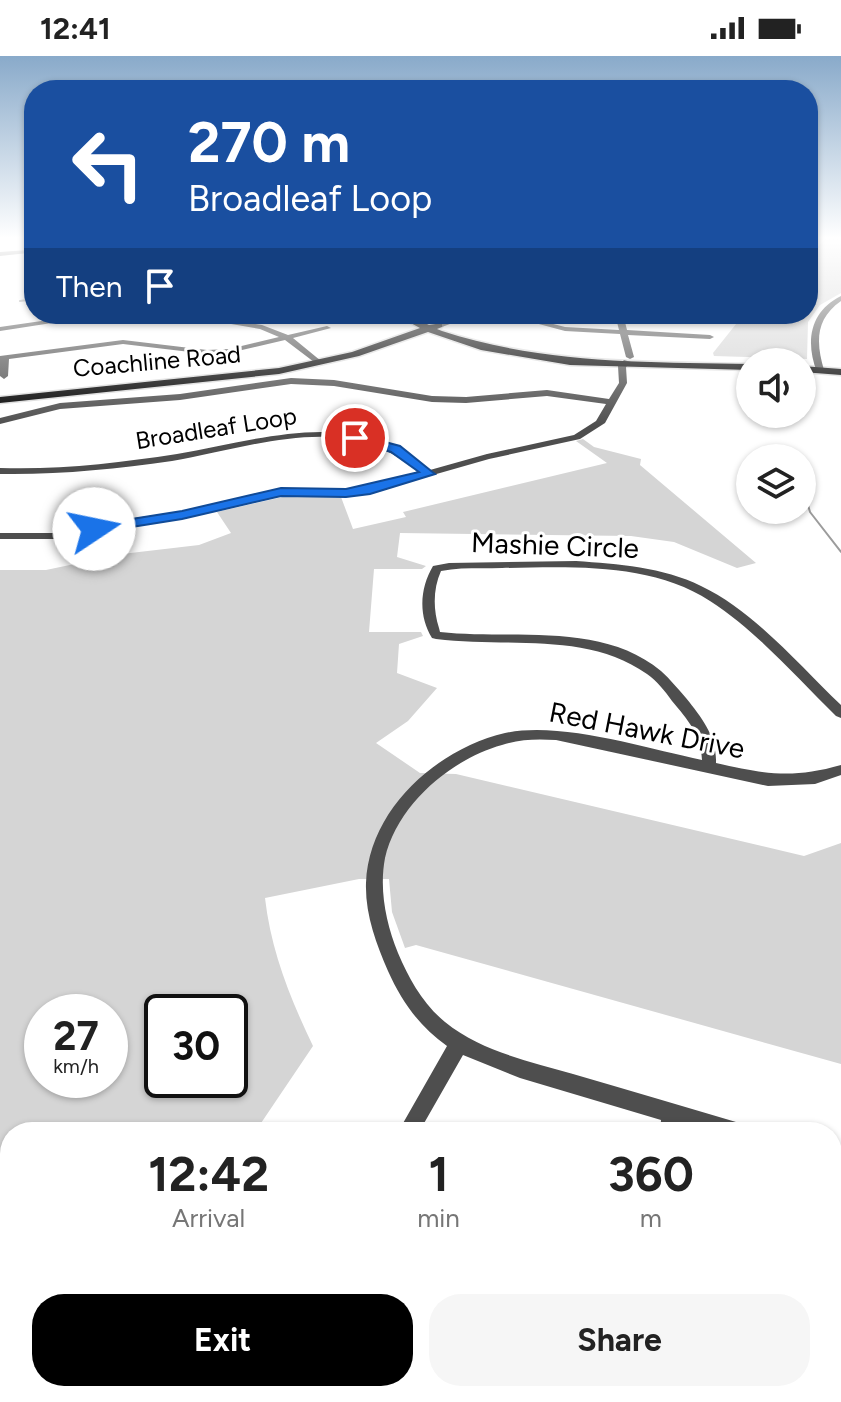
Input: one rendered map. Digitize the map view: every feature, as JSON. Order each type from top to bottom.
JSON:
[{"type":"main road","points":[[426,324],[511,352],[573,360],[626,359],[736,364]]},
{"type":"main road","name":"Coachline Road","points":[[0,400],[265,373],[365,352],[431,326]]},
{"type":"main road","points":[[626,359],[736,364]]},
{"type":"main road","points":[[816,368],[841,370]]},
{"type":"street","points":[[818,320],[835,302]]},
{"type":"street","points":[[828,306],[841,309]]},
{"type":"street","points":[[0,329],[35,324]]},
{"type":"street","points":[[246,324],[286,337],[318,363]]},
{"type":"street","points":[[431,326],[436,324]]},
{"type":"street","points":[[431,326],[438,324]]},
{"type":"street","points":[[543,324],[622,333],[710,337]]},
{"type":"street","points":[[0,421],[60,406],[180,397],[291,381],[334,383],[448,400],[547,393],[610,402],[625,392],[634,377],[633,366],[626,359],[619,337],[622,333],[621,324]]},
{"type":"street","points":[[815,324],[813,333],[819,368]]},
{"type":"street","points":[[4,376],[3,358],[101,344],[140,343],[207,352],[240,349],[327,328]]},
{"type":"street","points":[[101,344],[106,359]]},
{"type":"street","points":[[0,536],[67,536],[108,525],[196,512],[272,494],[358,492],[577,437],[600,423],[623,383],[622,366],[626,359]]},
{"type":"street","points":[[394,393],[404,383]]},
{"type":"street","name":"Broadleaf Loop","points":[[0,471],[48,470],[168,458],[283,436],[323,434],[381,444],[405,454],[429,474]]},
{"type":"street","name":"Mashie Circle","points":[[709,767],[710,747],[701,724],[655,673],[610,648],[581,642],[436,635],[430,625],[430,578],[437,568],[622,568],[675,579],[700,590],[739,619],[841,713]]},
{"type":"street","name":"Red Hawk Drive","points":[[671,1122],[508,1064],[459,1043],[438,1028],[408,993],[379,923],[374,874],[384,835],[403,803],[428,779],[471,749],[514,735],[551,733],[768,780],[815,778],[841,770]]},
{"type":"street","points":[[414,1122],[459,1043]]},
{"type":"shaded area","points":[[736,324],[808,324],[807,348],[736,348],[736,357],[714,356],[713,353]]},
{"type":"shaded area","points":[[583,439],[594,447],[641,459],[640,465],[756,563],[737,568],[674,542],[631,536],[400,533],[397,557],[426,566],[422,569],[374,569],[369,632],[421,632],[423,636],[399,644],[397,673],[437,688],[408,721],[376,743],[420,773],[456,774],[804,856],[841,843],[841,1064],[416,945],[405,948],[392,912],[389,879],[359,879],[265,898],[283,974],[313,1046],[262,1122],[0,1122],[0,570],[46,570],[122,554],[199,545],[231,533],[217,512],[287,496],[341,497],[353,529],[406,517],[403,512],[607,463],[576,441]]},
{"type":"waterway","points":[[816,520],[841,552]]},
{"type":"route","points":[[94,529],[182,515],[281,492],[346,493],[370,490],[429,474],[395,449],[355,438]]}]
